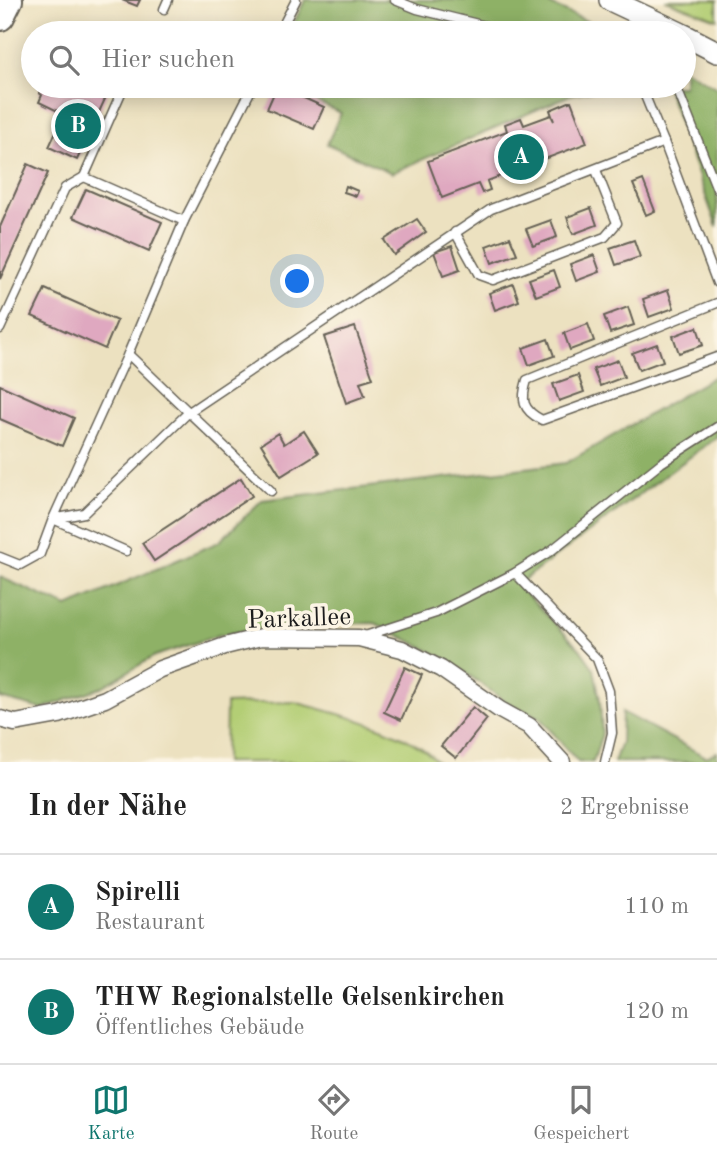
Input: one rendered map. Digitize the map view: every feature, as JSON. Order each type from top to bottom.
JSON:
[{"type":"highway","points":[[0,16],[8,0]]},
{"type":"main road","points":[[610,0],[634,21]]},
{"type":"main road","points":[[696,41],[714,49]]},
{"type":"street","name":"Parkallee","points":[[7,721],[59,715],[104,699],[160,669],[225,646],[261,637],[359,638],[402,649],[441,669],[500,710],[529,726],[562,762]]},
{"type":"lane","points":[[164,9],[168,0]]},
{"type":"lane","points":[[285,21],[296,0]]},
{"type":"lane","points":[[395,0],[417,9],[466,21]]},
{"type":"lane","points":[[0,329],[65,188],[84,177],[119,98]]},
{"type":"lane","points":[[0,557],[20,565],[40,554],[184,221],[247,98]]},
{"type":"lane","points":[[646,98],[717,283]]},
{"type":"lane","points":[[681,98],[717,190]]},
{"type":"lane","points":[[53,519],[84,513],[190,412],[491,209],[663,142]]},
{"type":"lane","points":[[455,232],[479,275],[493,279],[606,237],[617,223],[596,170]]},
{"type":"lane","points":[[84,177],[184,221]]},
{"type":"lane","points":[[717,303],[527,380],[522,397],[530,414],[542,420],[717,357]]},
{"type":"lane","points":[[128,354],[271,491]]},
{"type":"lane","points":[[359,638],[436,613],[515,573],[552,550],[661,463],[717,427]]},
{"type":"lane","points":[[53,519],[125,551]]},
{"type":"lane","points":[[515,573],[597,659],[609,691],[612,733],[605,762]]},
{"type":"green space","points":[[305,0],[540,0],[586,21],[295,21]]},
{"type":"green space","points":[[665,0],[717,0],[717,19]]},
{"type":"green space","points":[[696,76],[717,88],[717,227],[670,98],[696,98]]},
{"type":"green space","points":[[308,98],[563,98],[392,173],[327,144],[341,113]]},
{"type":"green space","points":[[717,375],[717,437],[517,585],[580,649],[594,669],[600,700],[602,734],[593,762],[578,762],[539,717],[506,702],[448,660],[375,623],[290,624],[219,635],[155,656],[100,688],[41,709],[0,698],[0,577],[68,607],[219,542],[262,500],[566,463]]},
{"type":"green space","points":[[294,702],[350,717],[391,732],[425,751],[438,762],[225,762],[226,704]]},
{"type":"green space","points":[[622,712],[706,757],[717,752],[717,762],[614,762],[621,742]]},
{"type":"building","points":[[122,0],[140,0],[137,6]]},
{"type":"building","points":[[41,98],[105,98],[77,160],[49,147],[64,114],[39,102]]},
{"type":"building","points":[[272,98],[304,98],[324,107],[314,129],[267,109]]},
{"type":"building","points":[[571,101],[587,143],[487,181],[490,190],[482,193],[478,184],[442,198],[428,161],[507,131],[505,124],[521,118],[524,125],[551,115],[554,121],[550,110]]},
{"type":"building","points":[[28,164],[48,173],[0,279],[0,227]]},
{"type":"building","points":[[643,180],[655,211],[646,215],[633,184]]},
{"type":"building","points":[[346,186],[358,191],[356,196],[344,192]]},
{"type":"building","points":[[86,189],[162,222],[149,251],[73,217]]},
{"type":"building","points":[[591,208],[597,225],[573,234],[567,217]]},
{"type":"building","points":[[417,219],[426,232],[394,255],[384,240]]},
{"type":"building","points":[[551,220],[557,237],[533,246],[526,229]]},
{"type":"building","points":[[510,237],[517,254],[492,263],[486,246]]},
{"type":"building","points":[[634,240],[640,257],[616,265],[610,248]]},
{"type":"building","points":[[452,246],[460,270],[443,276],[434,252]]},
{"type":"building","points":[[594,255],[600,272],[576,281],[570,264]]},
{"type":"building","points":[[554,270],[560,287],[536,296],[529,279]]},
{"type":"building","points":[[513,284],[519,301],[495,310],[489,293]]},
{"type":"building","points":[[45,289],[117,321],[105,349],[32,316]]},
{"type":"building","points":[[668,290],[674,308],[649,317],[643,299]]},
{"type":"building","points":[[628,307],[634,325],[610,333],[604,316]]},
{"type":"building","points":[[588,324],[594,341],[570,350],[564,333]]},
{"type":"building","points":[[355,327],[373,378],[360,382],[365,396],[346,403],[324,337]]},
{"type":"building","points":[[697,327],[703,345],[679,353],[673,336]]},
{"type":"building","points":[[548,339],[554,356],[529,365],[523,348]]},
{"type":"building","points":[[657,344],[663,361],[639,370],[632,353]]},
{"type":"building","points":[[618,360],[624,377],[600,386],[593,369]]},
{"type":"building","points":[[578,375],[584,392],[559,401],[553,384]]},
{"type":"building","points":[[0,385],[74,418],[62,446],[0,419]]},
{"type":"building","points":[[304,431],[318,453],[281,476],[261,444],[278,433],[284,444]]},
{"type":"building","points":[[241,478],[252,496],[154,561],[142,543]]},
{"type":"building","points":[[405,667],[422,675],[401,720],[384,712]]},
{"type":"building","points":[[473,707],[487,719],[456,758],[441,746]]},
{"type":"place","name":"THW Regionalstelle Gelsenkirchen","points":[[78,126]]},
{"type":"place","name":"Spirelli","points":[[521,157]]}]
